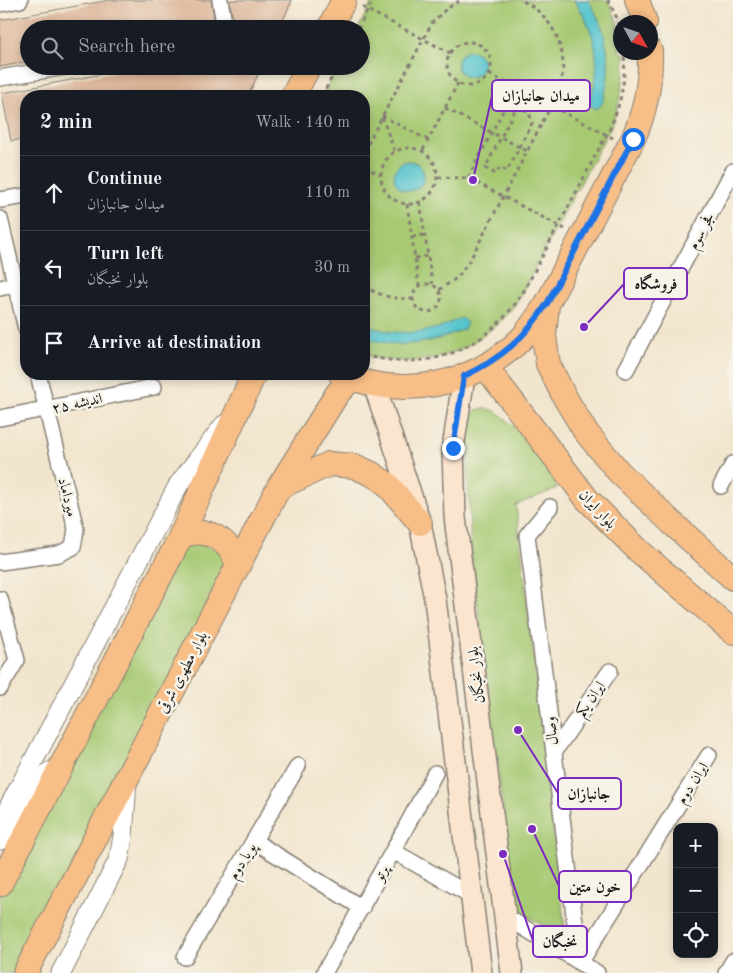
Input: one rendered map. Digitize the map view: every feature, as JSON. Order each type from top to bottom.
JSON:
[{"type":"main road","points":[[637,0],[642,15]]},
{"type":"main road","points":[[336,20],[349,2]]},
{"type":"main road","points":[[361,380],[397,387],[420,387],[442,383],[475,371],[504,354],[521,338],[548,302],[629,147],[642,119],[648,97],[651,74],[650,60]]},
{"type":"main road","points":[[296,90],[304,75]]},
{"type":"main road","points":[[548,302],[544,336],[548,364],[585,431],[619,472],[733,578]]},
{"type":"main road","name":"بلوار ایران","points":[[475,371],[587,498],[639,552],[733,632]]},
{"type":"main road","name":"بلوار نخبگان","points":[[475,371],[453,448],[455,517],[512,973]]},
{"type":"main road","points":[[0,884],[181,536],[251,380]]},
{"type":"main road","name":"بلوار مطهری شرقی","points":[[25,973],[280,487],[337,394],[355,380]]},
{"type":"main road","name":"بلوار نخبگان","points":[[356,380],[420,523],[435,599],[481,973]]},
{"type":"main road","points":[[280,487],[329,464],[354,466],[372,474],[387,484],[420,523]]},
{"type":"main road","points":[[181,536],[199,532],[217,536],[231,549],[238,566]]},
{"type":"street","points":[[0,4],[20,0]]},
{"type":"street","points":[[220,0],[223,20]]},
{"type":"street","points":[[0,78],[20,75]]},
{"type":"street","name":"فجر سوم","points":[[626,370],[733,171]]},
{"type":"street","points":[[0,200],[20,197]]},
{"type":"street","points":[[0,219],[20,307]]},
{"type":"street","name":"میرداماد","points":[[0,562],[60,554],[73,546],[76,529],[40,380]]},
{"type":"street","name":"اندیشه ۲۵","points":[[0,418],[154,387]]},
{"type":"street","points":[[0,824],[179,484],[242,402]]},
{"type":"street","points":[[721,486],[733,464]]},
{"type":"street","name":"وصال","points":[[550,507],[527,535],[580,963]]},
{"type":"street","points":[[0,599],[17,660],[0,688]]},
{"type":"street","name":"ایران یکم","points":[[554,752],[610,670]]},
{"type":"street","points":[[0,840],[78,733]]},
{"type":"street","name":"ایران دوم","points":[[580,963],[709,756]]},
{"type":"street","name":"پویا دوم","points":[[186,957],[298,766]]},
{"type":"street","points":[[393,851],[435,772]]},
{"type":"street","points":[[60,973],[119,859],[128,776]]},
{"type":"street","points":[[254,841],[362,908]]},
{"type":"street","name":"پرتو","points":[[324,973],[393,851],[398,852],[472,896]]},
{"type":"street","points":[[505,916],[597,973]]},
{"type":"street","points":[[726,973],[733,961]]},
{"type":"path","points":[[363,20],[373,0]]},
{"type":"path","points":[[370,139],[423,39],[438,16],[446,8],[461,0]]},
{"type":"path","points":[[439,290],[450,284],[464,269],[528,151],[551,106],[561,80],[563,70],[561,49],[554,30],[548,21],[533,7],[521,0]]},
{"type":"path","points":[[608,0],[614,15]]},
{"type":"path","points":[[349,2],[450,53]]},
{"type":"path","points":[[476,42],[483,46],[491,59],[492,67],[489,74],[485,80],[472,86],[458,83],[447,66],[450,53],[454,47],[461,43],[476,42]]},
{"type":"path","points":[[370,357],[398,361],[436,358],[472,344],[503,320],[515,305],[606,135],[617,110],[622,92],[625,73],[624,60]]},
{"type":"path","points":[[489,74],[629,147]]},
{"type":"path","points":[[325,90],[333,75]]},
{"type":"path","points":[[422,150],[458,83]]},
{"type":"path","points":[[468,178],[516,88]]},
{"type":"path","points":[[517,106],[529,112],[532,122],[520,147],[507,171],[500,167],[496,174],[485,168],[501,137],[517,106]]},
{"type":"path","points":[[445,108],[528,151]]},
{"type":"path","points":[[382,116],[428,140]]},
{"type":"path","points":[[382,116],[394,152]]},
{"type":"path","points":[[408,147],[422,150],[434,161],[438,177],[432,192],[420,202],[407,204],[398,202],[386,192],[381,176],[384,162],[394,152],[408,147]]},
{"type":"path","points":[[370,170],[381,176]]},
{"type":"path","points":[[438,177],[468,178],[581,238]]},
{"type":"path","points":[[420,202],[432,284]]},
{"type":"path","points":[[407,204],[419,286]]},
{"type":"path","points":[[412,237],[424,235]]},
{"type":"path","points":[[415,258],[427,256]]},
{"type":"path","points":[[427,283],[432,284],[439,290],[441,300],[439,305],[431,311],[421,311],[414,304],[413,294],[419,286],[427,283]]},
{"type":"path","points":[[370,289],[391,298],[413,299]]},
{"type":"green space","points":[[373,0],[608,0],[614,15],[613,60],[625,60],[621,92],[610,128],[515,305],[483,335],[447,354],[428,359],[407,361],[386,360],[370,356],[370,90],[325,90],[333,75],[370,75],[370,20],[363,20]]},
{"type":"green space","points":[[480,409],[492,410],[508,421],[527,442],[557,482],[556,489],[516,505],[566,940],[515,908],[471,552],[467,452],[472,414]]},
{"type":"green space","points":[[181,536],[235,557],[25,973],[0,973],[0,884]]},
{"type":"water","points":[[574,0],[588,0],[599,21],[606,45],[608,57],[607,81],[602,102],[596,109],[590,105],[597,64],[594,44],[584,17]]},
{"type":"water","points":[[470,51],[479,55],[483,64],[479,73],[470,77],[461,73],[457,64],[461,55]]},
{"type":"water","points":[[409,161],[420,165],[424,176],[420,187],[409,191],[398,187],[394,176],[398,165]]},
{"type":"water","points":[[462,318],[467,323],[464,329],[427,342],[402,344],[370,339],[370,326],[393,332],[414,332],[434,329]]},
{"type":"building","points":[[110,0],[211,0],[214,20],[20,20],[20,63],[0,67],[0,20]]},
{"type":"building","points":[[230,0],[292,0],[283,20],[233,20]]},
{"type":"building","points":[[97,75],[258,75],[251,90],[20,90],[20,140],[11,141],[2,93]]},
{"type":"place","name":"میدان جانبازان","points":[[473,180]]},
{"type":"place","name":"فروشگاه","points":[[584,327]]},
{"type":"place","name":"جانبازان","points":[[518,730]]},
{"type":"place","name":"خون متین","points":[[532,829]]},
{"type":"place","name":"نخبگان","points":[[503,854]]},
{"type":"route","points":[[453,448],[464,376],[504,354],[536,320],[548,302],[633,139]]}]
